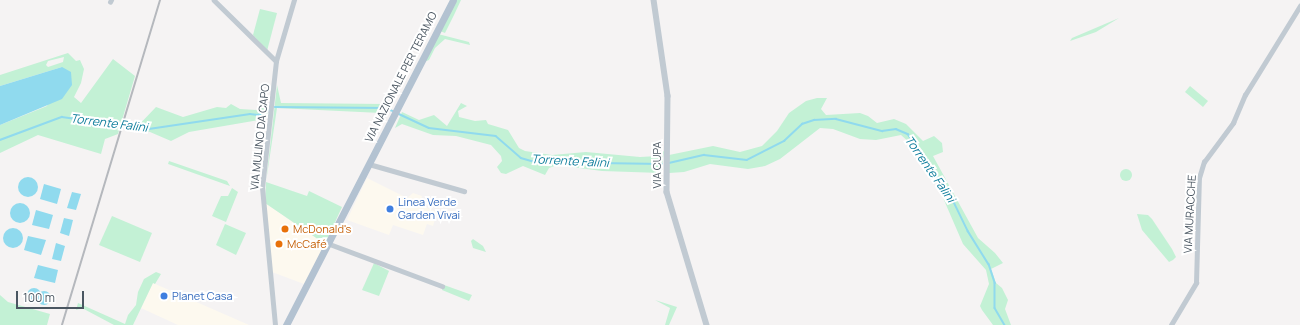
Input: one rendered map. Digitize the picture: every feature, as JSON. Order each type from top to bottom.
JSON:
[{"type":"main road","name":"VIA NAZIONALE PER TERAMO","points":[[286,325],[453,0]]},
{"type":"street","points":[[214,0],[276,61]]},
{"type":"street","name":"VIA MULINO DA CAPO","points":[[275,325],[262,188],[276,61],[294,0]]},
{"type":"street","name":"VIA CUPA","points":[[654,0],[668,96],[666,192],[707,325]]},
{"type":"street","name":"VIA MURACCHE","points":[[1171,325],[1196,282],[1200,178],[1204,162],[1233,123],[1245,95],[1300,6]]},
{"type":"street","points":[[369,164],[464,191]]},
{"type":"street","points":[[328,243],[442,286]]},
{"type":"shaded area","name":"Linea Verde Garden Vivai","points":[[367,178],[407,198],[413,193],[422,196],[420,205],[437,212],[433,226],[427,224],[423,235],[393,225],[389,235],[347,220]]},
{"type":"shaded area","name":"McDonald's","points":[[265,203],[325,244],[304,284],[272,272]]},
{"type":"shaded area","name":"Planet Casa","points":[[153,283],[249,325],[178,325],[141,308]]},
{"type":"green space","points":[[456,0],[461,0],[445,33],[440,31]]},
{"type":"green space","points":[[260,9],[277,13],[267,51],[253,35]]},
{"type":"green space","points":[[1119,18],[1096,32],[1070,41],[1072,38]]},
{"type":"green space","points":[[438,34],[469,42],[470,45],[445,39],[435,48],[429,60],[424,62]]},
{"type":"green space","points":[[68,53],[76,61],[80,60],[84,69],[81,83],[74,97],[81,103],[113,59],[135,76],[118,134],[105,139],[101,154],[38,135],[0,153],[0,125],[47,106],[62,67],[0,86],[0,75]],"holes":[[[64,57],[63,62],[48,67],[46,65],[48,61]]]},
{"type":"green space","points":[[277,85],[281,103],[386,104],[381,113],[277,108],[266,182]]},
{"type":"green space","points":[[1190,86],[1208,101],[1203,107],[1185,92]]},
{"type":"green space","points":[[817,98],[827,98],[821,109],[826,115],[860,113],[868,116],[877,123],[894,119],[906,124],[923,141],[934,136],[942,143],[943,152],[933,156],[978,238],[995,253],[1003,263],[991,269],[996,283],[1002,288],[1008,300],[1005,309],[1011,325],[993,325],[982,310],[980,306],[989,284],[986,270],[963,244],[934,177],[910,143],[901,135],[876,140],[860,139],[833,129],[820,128],[780,159],[765,166],[748,169],[710,164],[684,172],[669,173],[669,155],[713,146],[740,152],[762,146],[777,131],[789,113],[806,101]]},
{"type":"green space","points":[[461,103],[467,106],[458,111],[459,117],[475,121],[486,120],[488,124],[508,130],[519,148],[525,151],[552,155],[586,152],[640,157],[658,156],[664,151],[661,173],[602,171],[557,165],[549,168],[545,175],[523,166],[506,174],[501,173],[497,167],[502,161],[501,156],[491,145],[456,136],[433,135],[402,124],[395,128],[402,112],[419,120],[434,115],[447,126]]},
{"type":"green space","points":[[231,104],[240,109],[258,110],[263,107],[269,115],[259,120],[189,132],[171,141],[150,132],[134,130],[156,107],[183,117],[217,107],[226,108]]},
{"type":"green space","points":[[169,161],[227,181],[230,186],[168,164]]},
{"type":"green space","points":[[1126,169],[1130,171],[1132,175],[1130,179],[1126,181],[1122,179],[1120,175],[1122,171]]},
{"type":"green space","points":[[266,182],[307,196],[309,191],[342,207],[325,244],[265,203]]},
{"type":"green space","points":[[232,188],[238,192],[226,222],[212,216],[221,196],[228,196]]},
{"type":"green space","points":[[1137,214],[1148,215],[1152,219],[1172,249],[1176,257],[1173,260],[1169,262],[1142,230]]},
{"type":"green space","points":[[112,216],[152,233],[140,262],[99,245]]},
{"type":"green space","points":[[225,224],[246,233],[236,255],[216,245]]},
{"type":"green space","points":[[473,239],[483,246],[486,252],[473,248],[471,241]]},
{"type":"green space","points":[[374,263],[389,271],[379,296],[362,290]]},
{"type":"green space","points":[[156,272],[161,274],[155,284],[153,283],[133,325],[114,325],[82,308],[76,310],[78,303],[125,324],[128,315],[136,305],[138,292],[144,279]]},
{"type":"green space","points":[[444,285],[472,295],[469,301],[442,290]]},
{"type":"green space","points":[[0,295],[8,302],[50,314],[47,325],[0,325]]},
{"type":"green space","points":[[655,300],[677,307],[669,325],[665,325],[670,308]]},
{"type":"water","points":[[62,67],[71,72],[72,85],[62,99],[0,125],[0,86]]},
{"type":"water","points":[[24,177],[32,177],[38,183],[38,191],[32,197],[24,197],[18,191],[18,183]]},
{"type":"water","points":[[44,184],[61,189],[57,204],[40,199]]},
{"type":"water","points":[[72,192],[81,194],[76,210],[67,208]]},
{"type":"water","points":[[16,203],[24,203],[30,209],[30,217],[24,223],[16,223],[10,217],[10,209]]},
{"type":"water","points":[[36,210],[53,215],[49,229],[32,225]]},
{"type":"water","points":[[64,218],[73,220],[69,236],[60,233]]},
{"type":"water","points":[[9,228],[17,228],[23,234],[23,242],[17,248],[9,248],[3,242],[3,234]]},
{"type":"water","points":[[28,236],[46,240],[41,255],[24,250]]},
{"type":"water","points":[[56,243],[65,246],[61,261],[52,259]]},
{"type":"water","points":[[38,265],[58,270],[55,283],[34,278]]},
{"type":"water","points":[[34,288],[39,290],[41,295],[39,300],[34,302],[29,300],[27,295],[29,290]]},
{"type":"water","points":[[44,291],[49,293],[51,298],[49,303],[44,305],[39,303],[37,298],[39,293]]},
{"type":"waterway","name":"Torrente Falini","points":[[275,107],[385,108],[393,111]]},
{"type":"waterway","name":"Torrente Falini","points":[[0,140],[62,117],[149,129],[250,114],[258,115],[269,110]]},
{"type":"waterway","name":"Torrente Falini","points":[[397,113],[429,128],[496,136],[521,158],[535,162],[662,164]]},
{"type":"waterway","name":"Torrente Falini","points":[[669,163],[704,155],[747,160],[784,141],[802,124],[814,120],[836,119],[882,131],[896,129],[908,134],[952,198],[968,231],[989,264],[995,283],[995,308],[1005,325]]},
{"type":"railway","points":[[62,325],[160,0]]},
{"type":"place","name":"Linea Verde Garden Vivai","points":[[390,209]]},
{"type":"place","name":"McDonald's","points":[[285,229]]},
{"type":"place","name":"McCafé","points":[[279,244]]},
{"type":"place","name":"Planet Casa","points":[[164,296]]}]
